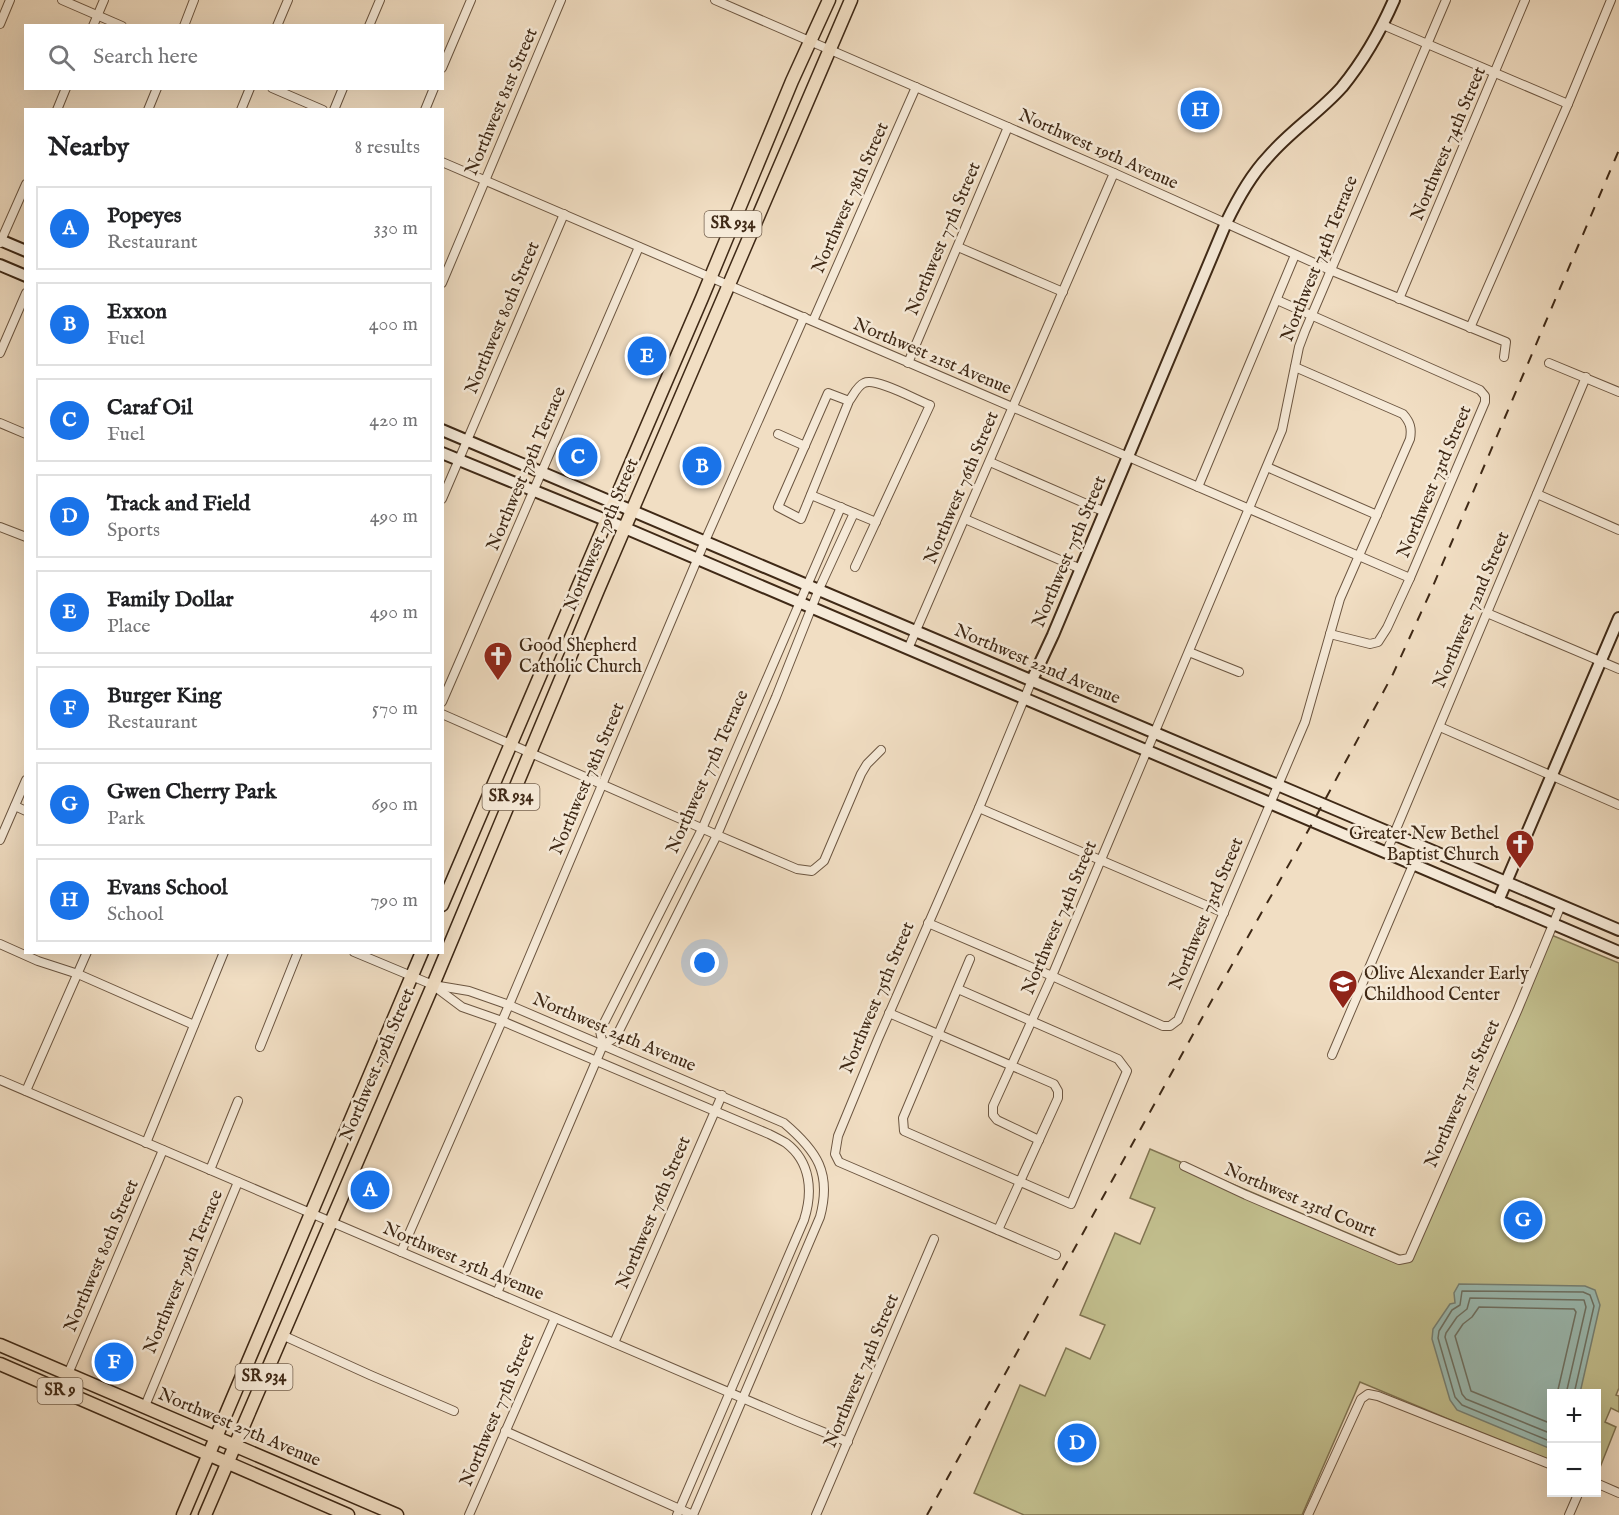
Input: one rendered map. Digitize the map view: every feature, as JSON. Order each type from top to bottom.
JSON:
[{"type":"main road","name":"Northwest 79th Street","points":[[444,900],[658,403],[792,81],[829,0]]},
{"type":"main road","name":"Northwest 79th Street","points":[[205,1515],[433,985],[559,682],[851,0]]},
{"type":"main road","name":"Northwest 75th Street","points":[[1032,680],[1226,223],[1248,182],[1268,156],[1340,88],[1366,56],[1394,0]]},
{"type":"main road","points":[[765,147],[784,155]]},
{"type":"main road","points":[[0,242],[24,250]]},
{"type":"main road","points":[[0,264],[24,275]]},
{"type":"main road","points":[[658,403],[675,409]]},
{"type":"main road","name":"Northwest 22nd Avenue","points":[[444,431],[1619,930]]},
{"type":"main road","name":"Northwest 22nd Avenue","points":[[444,454],[625,528],[1619,952]]},
{"type":"main road","points":[[1498,901],[1619,618]]},
{"type":"main road","points":[[559,682],[569,643],[568,631],[563,623]]},
{"type":"main road","points":[[462,860],[482,868]]},
{"type":"main road","name":"Northwest 79th Street","points":[[183,1515],[421,954]]},
{"type":"main road","points":[[362,1094],[382,1103]]},
{"type":"main road","name":"Northwest 27th Avenue","points":[[0,1344],[398,1515]]},
{"type":"main road","points":[[0,1364],[13,1364],[55,1379],[68,1374]]},
{"type":"main road","name":"Northwest 27th Avenue","points":[[0,1364],[348,1515]]},
{"type":"main road","points":[[331,1507],[338,1490]]},
{"type":"street","points":[[0,24],[10,0]]},
{"type":"street","points":[[62,0],[117,24]]},
{"type":"street","points":[[94,24],[104,0]]},
{"type":"street","points":[[184,24],[194,0]]},
{"type":"street","points":[[278,24],[288,0]]},
{"type":"street","points":[[370,24],[380,0]]},
{"type":"street","points":[[444,63],[471,0]]},
{"type":"street","name":"Northwest 81st Street","points":[[444,278],[561,0]]},
{"type":"street","name":"Northwest 19th Avenue","points":[[715,0],[1114,173],[1295,255],[1470,328]]},
{"type":"street","name":"Northwest 74th Terrace","points":[[1155,733],[1282,430],[1299,347],[1446,0]]},
{"type":"street","name":"Northwest 74th Street","points":[[1399,299],[1526,0]]},
{"type":"street","points":[[1504,357],[1506,342],[1470,328],[1611,0]]},
{"type":"street","points":[[1383,25],[1568,104]]},
{"type":"street","name":"Northwest 78th Street","points":[[813,321],[916,87]]},
{"type":"street","points":[[58,108],[65,90]]},
{"type":"street","points":[[148,108],[156,90]]},
{"type":"street","points":[[242,108],[249,90]]},
{"type":"street","points":[[277,90],[317,108]]},
{"type":"street","points":[[335,108],[342,90]]},
{"type":"street","points":[[426,108],[433,90]]},
{"type":"street","name":"Northwest 77th Street","points":[[908,363],[1008,127]]},
{"type":"street","name":"Northwest 21st Avenue","points":[[444,163],[1410,578]]},
{"type":"street","name":"Northwest 76th Street","points":[[908,649],[1114,173]]},
{"type":"street","points":[[0,242],[24,188]]},
{"type":"street","name":"Northwest 80th Street","points":[[444,494],[564,214]]},
{"type":"street","name":"Northwest 79th Terrace","points":[[444,697],[639,247]]},
{"type":"street","points":[[958,247],[1064,292]]},
{"type":"street","name":"Northwest 74th Terrace","points":[[1198,487],[1295,255]]},
{"type":"street","points":[[0,353],[24,298]]},
{"type":"street","points":[[1277,300],[1312,315]]},
{"type":"street","name":"Northwest 73rd Street","points":[[1312,315],[1484,393],[1485,402],[1410,578],[1378,642],[1370,644],[1329,634]]},
{"type":"street","name":"Northwest 78th Street","points":[[401,1252],[509,1005],[705,541],[804,317]]},
{"type":"street","points":[[1549,363],[1619,392]]},
{"type":"street","name":"Northwest 73rd Street","points":[[1052,976],[1163,1026],[1170,1026],[1178,1020],[1305,722],[1340,599],[1410,439],[1412,429],[1404,414],[1295,367]]},
{"type":"street","name":"Northwest 72nd Street","points":[[1386,853],[1586,377]]},
{"type":"street","points":[[849,402],[828,393],[778,507],[801,519],[849,402],[856,389],[864,383],[875,382],[930,405],[855,567]]},
{"type":"street","points":[[0,423],[24,433]]},
{"type":"street","points":[[778,434],[804,446]]},
{"type":"street","points":[[990,462],[1105,512]]},
{"type":"street","points":[[1267,467],[1377,515]]},
{"type":"street","points":[[1537,494],[1619,530]]},
{"type":"street","points":[[811,495],[876,522]]},
{"type":"street","name":"Northwest 77th Terrace","points":[[497,1293],[603,1045],[600,1031],[702,829],[841,507]]},
{"type":"street","name":"Northwest 77th Terrace","points":[[603,1045],[616,1037],[717,835],[819,589],[854,513]]},
{"type":"street","points":[[965,519],[1081,568]]},
{"type":"street","points":[[0,526],[24,536]]},
{"type":"street","points":[[1487,613],[1619,669]]},
{"type":"street","points":[[1189,652],[1239,672]]},
{"type":"street","name":"Northwest 75th Street","points":[[998,1230],[839,1162],[835,1154],[838,1136],[889,1013],[979,808],[1032,680]]},
{"type":"street","points":[[444,715],[702,829],[797,869],[812,871],[824,861],[867,764],[881,750]]},
{"type":"street","points":[[1440,727],[1619,806]]},
{"type":"street","name":"Northwest 74th Street","points":[[1039,1140],[1000,1122],[993,1115],[993,1106],[1052,976],[1155,733]]},
{"type":"street","points":[[0,840],[24,785]]},
{"type":"street","points":[[15,806],[24,810]]},
{"type":"street","points":[[979,808],[1224,913]]},
{"type":"street","points":[[1332,1055],[1421,846]]},
{"type":"street","points":[[682,868],[697,876]]},
{"type":"street","name":"Northwest 71st Street","points":[[1406,1260],[1409,1258],[1514,1019],[1561,905]]},
{"type":"street","points":[[928,923],[1052,976]]},
{"type":"street","points":[[647,938],[662,945]]},
{"type":"street","points":[[0,944],[38,961],[78,974],[194,1025]]},
{"type":"street","points":[[26,1091],[86,954]]},
{"type":"street","points":[[146,1143],[223,954]]},
{"type":"street","points":[[260,1047],[297,954]]},
{"type":"street","name":"Northwest 24th Avenue","points":[[359,954],[433,985],[469,991],[509,1005],[784,1123],[804,1139],[819,1163],[825,1189],[820,1217],[797,1270]]},
{"type":"street","points":[[958,989],[1118,1059],[1127,1071],[1071,1204],[904,1131],[903,1118],[970,959]]},
{"type":"street","points":[[433,985],[462,1007],[597,1060],[769,1134],[786,1143],[804,1166],[810,1197],[804,1220],[678,1512]]},
{"type":"street","points":[[889,1013],[1054,1084],[1059,1091],[1058,1098],[998,1230],[1056,1255]]},
{"type":"street","name":"Northwest 25th Avenue","points":[[0,1080],[848,1442]]},
{"type":"street","name":"Northwest 76th Street","points":[[614,1343],[722,1095]]},
{"type":"street","name":"Northwest 79th Terrace","points":[[210,1170],[238,1101]]},
{"type":"street","name":"Northwest 80th Street","points":[[68,1374],[163,1150]]},
{"type":"street","name":"Northwest 23rd Court","points":[[1184,1166],[1399,1260],[1406,1260]]},
{"type":"street","name":"Northwest 79th Terrace","points":[[145,1406],[238,1182]]},
{"type":"street","name":"Northwest 74th Street","points":[[816,1515],[934,1239]]},
{"type":"street","points":[[505,1431],[678,1512],[693,1515],[797,1270],[785,1265]]},
{"type":"street","name":"Northwest 77th Street","points":[[469,1515],[555,1317]]},
{"type":"street","points":[[759,1325],[772,1331]]},
{"type":"street","points":[[282,1335],[454,1411]]},
{"type":"street","points":[[1308,1515],[1361,1399],[1368,1394],[1547,1463]]},
{"type":"street","points":[[704,1453],[717,1459]]},
{"type":"street","points":[[1601,1486],[1619,1493]]},
{"type":"street","points":[[1569,1515],[1577,1497]]},
{"type":"shaded area","points":[[1549,934],[1619,963],[1619,1388],[1616,1395],[1619,1396],[1619,1412],[1611,1408],[1605,1422],[1616,1427],[1601,1465],[1601,1389],[1547,1389],[1547,1460],[1360,1382],[1302,1515],[1024,1515],[974,1493],[1020,1385],[1045,1396],[1066,1348],[1090,1359],[1105,1325],[1080,1315],[1115,1233],[1140,1244],[1155,1208],[1130,1198],[1150,1149],[1411,1260]]},
{"type":"water","points":[[1459,1284],[1585,1286],[1595,1290],[1600,1305],[1581,1389],[1547,1389],[1547,1447],[1457,1410],[1450,1400],[1432,1339],[1433,1329],[1450,1304],[1455,1303],[1454,1293]]},
{"type":"railway","points":[[927,1515],[1393,674],[1430,593],[1619,150]]},
{"type":"place","name":"Evans School","points":[[1200,110]]},
{"type":"place","name":"Family Dollar","points":[[647,356]]},
{"type":"place","name":"Caraf Oil","points":[[578,457]]},
{"type":"place","name":"Exxon","points":[[702,466]]},
{"type":"place","name":"Good Shepherd Catholic Church","points":[[498,682]]},
{"type":"place","name":"Greater New Bethel Baptist Church","points":[[1520,870]]},
{"type":"place","name":"Olive Alexander Early Childhood Center","points":[[1343,1010]]},
{"type":"place","name":"Popeyes","points":[[370,1190]]},
{"type":"place","name":"Gwen Cherry Park","points":[[1523,1220]]},
{"type":"place","name":"Burger King","points":[[114,1362]]},
{"type":"place","name":"Track and Field","points":[[1077,1443]]}]
